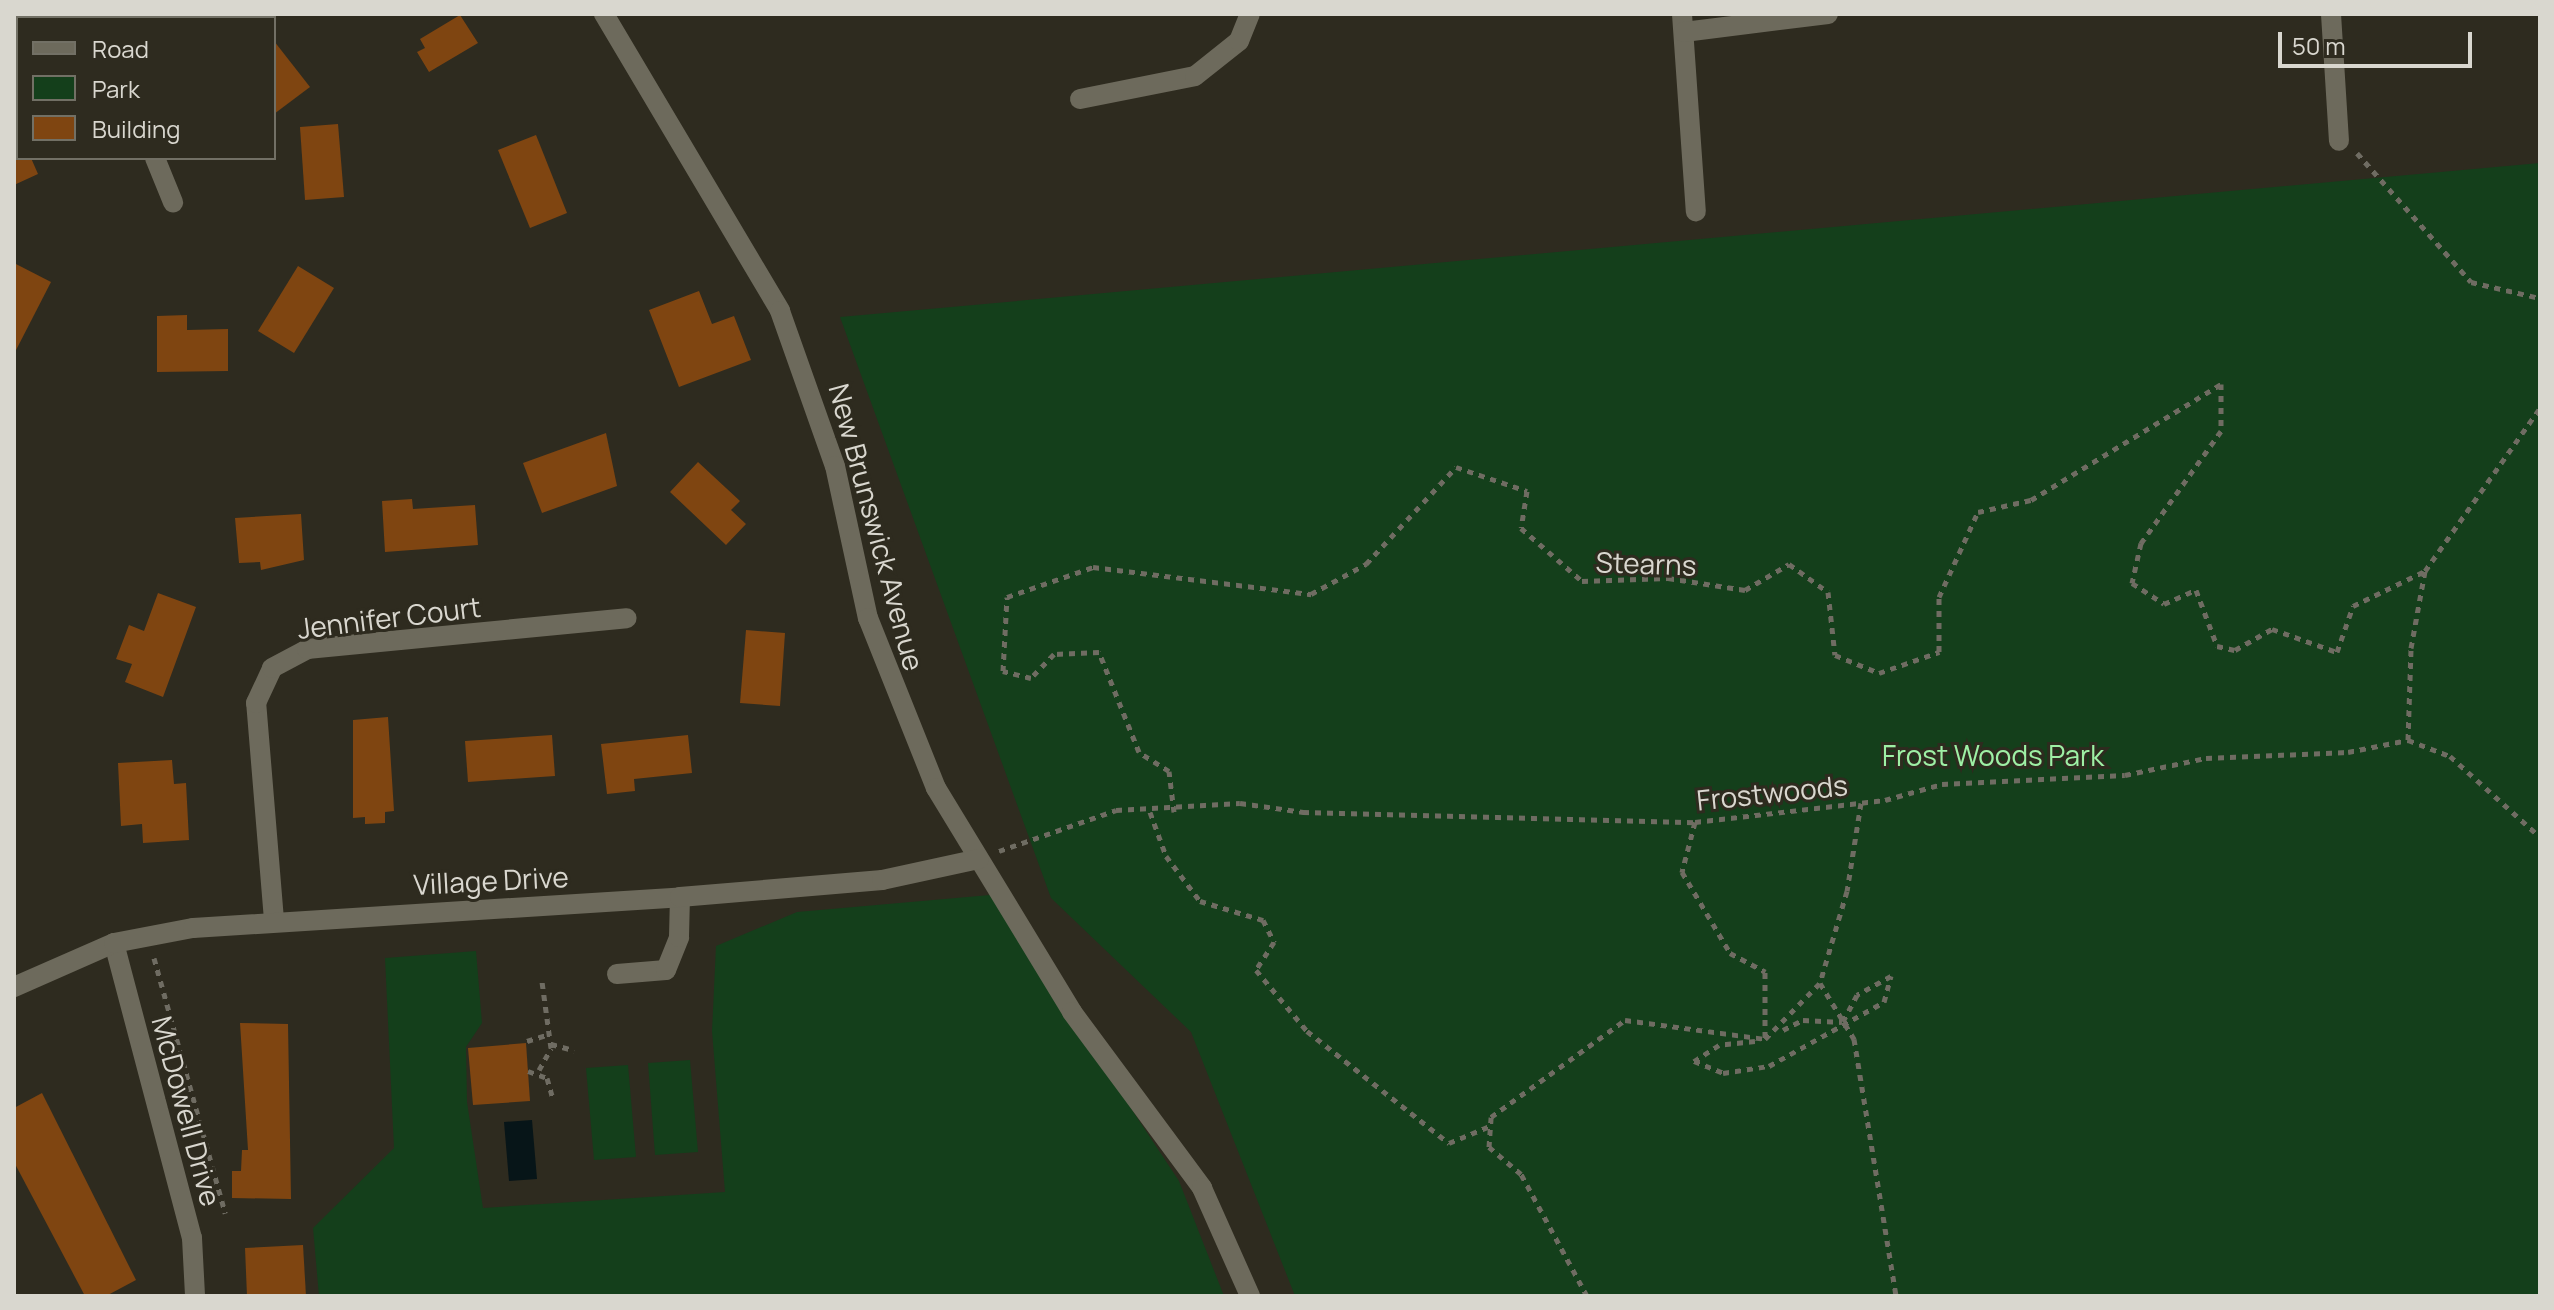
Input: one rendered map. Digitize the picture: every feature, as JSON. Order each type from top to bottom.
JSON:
[{"type":"street","name":"New Brunswick Avenue","points":[[604,14],[780,311],[835,466],[868,618],[897,705],[979,859],[1072,1012],[1202,1188],[1250,1296]]},
{"type":"street","points":[[1080,99],[1195,76],[1239,41],[1250,14]]},
{"type":"street","points":[[1696,212],[1683,23],[1828,14]]},
{"type":"street","points":[[2331,14],[2339,141]]},
{"type":"street","points":[[156,160],[173,202]]},
{"type":"street","name":"Jennifer Court","points":[[274,920],[256,703],[272,668],[307,649],[627,618]]},
{"type":"street","name":"Village Drive","points":[[14,987],[114,943],[274,920],[680,897],[882,880],[979,859]]},
{"type":"street","points":[[617,974],[666,970],[679,937],[680,897]]},
{"type":"street","name":"McDowell Drive","points":[[114,943],[192,1238],[195,1296]]},
{"type":"path","points":[[2339,141],[2366,159],[2471,282],[2540,298]]},
{"type":"path","name":"Stearns","points":[[1174,812],[1169,771],[1139,752],[1099,652],[1054,654],[1031,678],[1003,671],[1007,597],[1093,567],[1311,594],[1366,564],[1456,467],[1527,491],[1521,528],[1582,581],[1668,578],[1745,590],[1789,564],[1828,592],[1835,655],[1879,673],[1939,652],[1939,597],[1978,512],[2031,500],[2221,384],[2221,431],[2141,543],[2132,583],[2164,604],[2196,590],[2217,646],[2235,650],[2272,629],[2337,652],[2353,606],[2425,571]]},
{"type":"path","points":[[2540,408],[2425,571],[2411,648],[2408,740],[2450,756],[2540,837]]},
{"type":"path","name":"Frostwoods","points":[[979,859],[1116,810],[1174,812],[1240,803],[1303,812],[1695,822],[1861,803],[1942,784],[2125,775],[2206,758],[2348,752],[2408,740]]},
{"type":"path","points":[[1765,1039],[1820,983],[1847,891],[1861,803]]},
{"type":"path","points":[[1150,812],[1166,856],[1200,901],[1263,920],[1274,942],[1256,970],[1307,1031],[1449,1143],[1490,1126]]},
{"type":"path","points":[[1695,822],[1682,872],[1730,953],[1765,972],[1765,1039]]},
{"type":"path","points":[[154,957],[225,1213]]},
{"type":"path","points":[[1843,1022],[1803,1020],[1765,1039],[1719,1045],[1694,1061],[1723,1073],[1769,1066],[1843,1022],[1884,1002],[1891,976],[1857,995],[1843,1022]]},
{"type":"path","points":[[539,1070],[551,1044],[542,981]]},
{"type":"path","points":[[1820,983],[1854,1039],[1896,1296]]},
{"type":"path","points":[[1587,1296],[1521,1174],[1489,1147],[1491,1117],[1625,1020],[1765,1039]]},
{"type":"path","points":[[527,1041],[550,1034]]},
{"type":"path","points":[[551,1044],[574,1050]]},
{"type":"path","points":[[528,1071],[539,1070]]},
{"type":"path","points":[[539,1070],[553,1099]]},
{"type":"green space","name":"Frost Woods Park","points":[[2540,163],[2540,1296],[1295,1296],[1191,1032],[1051,898],[840,317]]},
{"type":"green space","points":[[990,895],[1179,1181],[1224,1296],[319,1296],[313,1228],[394,1148],[385,958],[476,951],[482,1023],[466,1047],[467,1102],[483,1208],[725,1192],[712,1031],[716,946],[797,912]]},
{"type":"green space","points":[[690,1060],[698,1152],[655,1155],[648,1063]]},
{"type":"green space","points":[[628,1065],[636,1157],[594,1160],[586,1068]]},
{"type":"shaded area","points":[[532,1120],[537,1179],[509,1181],[504,1122]]},
{"type":"building","points":[[460,15],[478,43],[429,72],[417,52],[425,48],[420,39]]},
{"type":"building","points":[[276,44],[310,87],[276,112]]},
{"type":"building","points":[[14,118],[16,160],[32,160],[38,174],[14,185]]},
{"type":"building","points":[[338,124],[344,197],[305,200],[300,127]]},
{"type":"building","points":[[536,135],[567,213],[530,228],[498,150]]},
{"type":"building","points":[[14,263],[51,282],[14,354]]},
{"type":"building","points":[[298,266],[334,288],[294,353],[258,331]]},
{"type":"building","points":[[699,291],[712,324],[734,316],[751,360],[679,387],[649,310]]},
{"type":"building","points":[[187,315],[187,330],[228,329],[228,371],[157,372],[157,316]]},
{"type":"building","points":[[606,433],[617,486],[542,513],[523,463]]},
{"type":"building","points":[[698,462],[740,501],[731,510],[746,524],[726,545],[670,492]]},
{"type":"building","points":[[412,499],[413,509],[475,505],[478,545],[385,552],[382,501]]},
{"type":"building","points":[[301,514],[304,560],[261,570],[260,562],[239,563],[235,518]]},
{"type":"building","points":[[158,593],[196,607],[163,697],[125,682],[132,664],[116,659],[129,625],[144,631]]},
{"type":"building","points":[[746,630],[785,633],[780,706],[740,703]]},
{"type":"building","points":[[388,717],[394,811],[385,812],[385,823],[365,824],[365,817],[353,818],[353,720]]},
{"type":"building","points":[[552,735],[555,776],[468,782],[465,741]]},
{"type":"building","points":[[688,735],[692,773],[634,779],[635,791],[607,794],[601,744]]},
{"type":"building","points":[[172,760],[174,784],[186,783],[189,840],[143,843],[142,824],[121,826],[118,763]]},
{"type":"building","points":[[240,1023],[288,1024],[291,1199],[232,1198],[232,1171],[241,1171],[242,1150],[248,1150]]},
{"type":"building","points":[[526,1043],[530,1101],[473,1105],[468,1048]]},
{"type":"building","points":[[42,1093],[136,1280],[106,1296],[85,1296],[14,1162],[14,1108]]},
{"type":"building","points":[[303,1245],[306,1296],[247,1296],[245,1248]]}]
